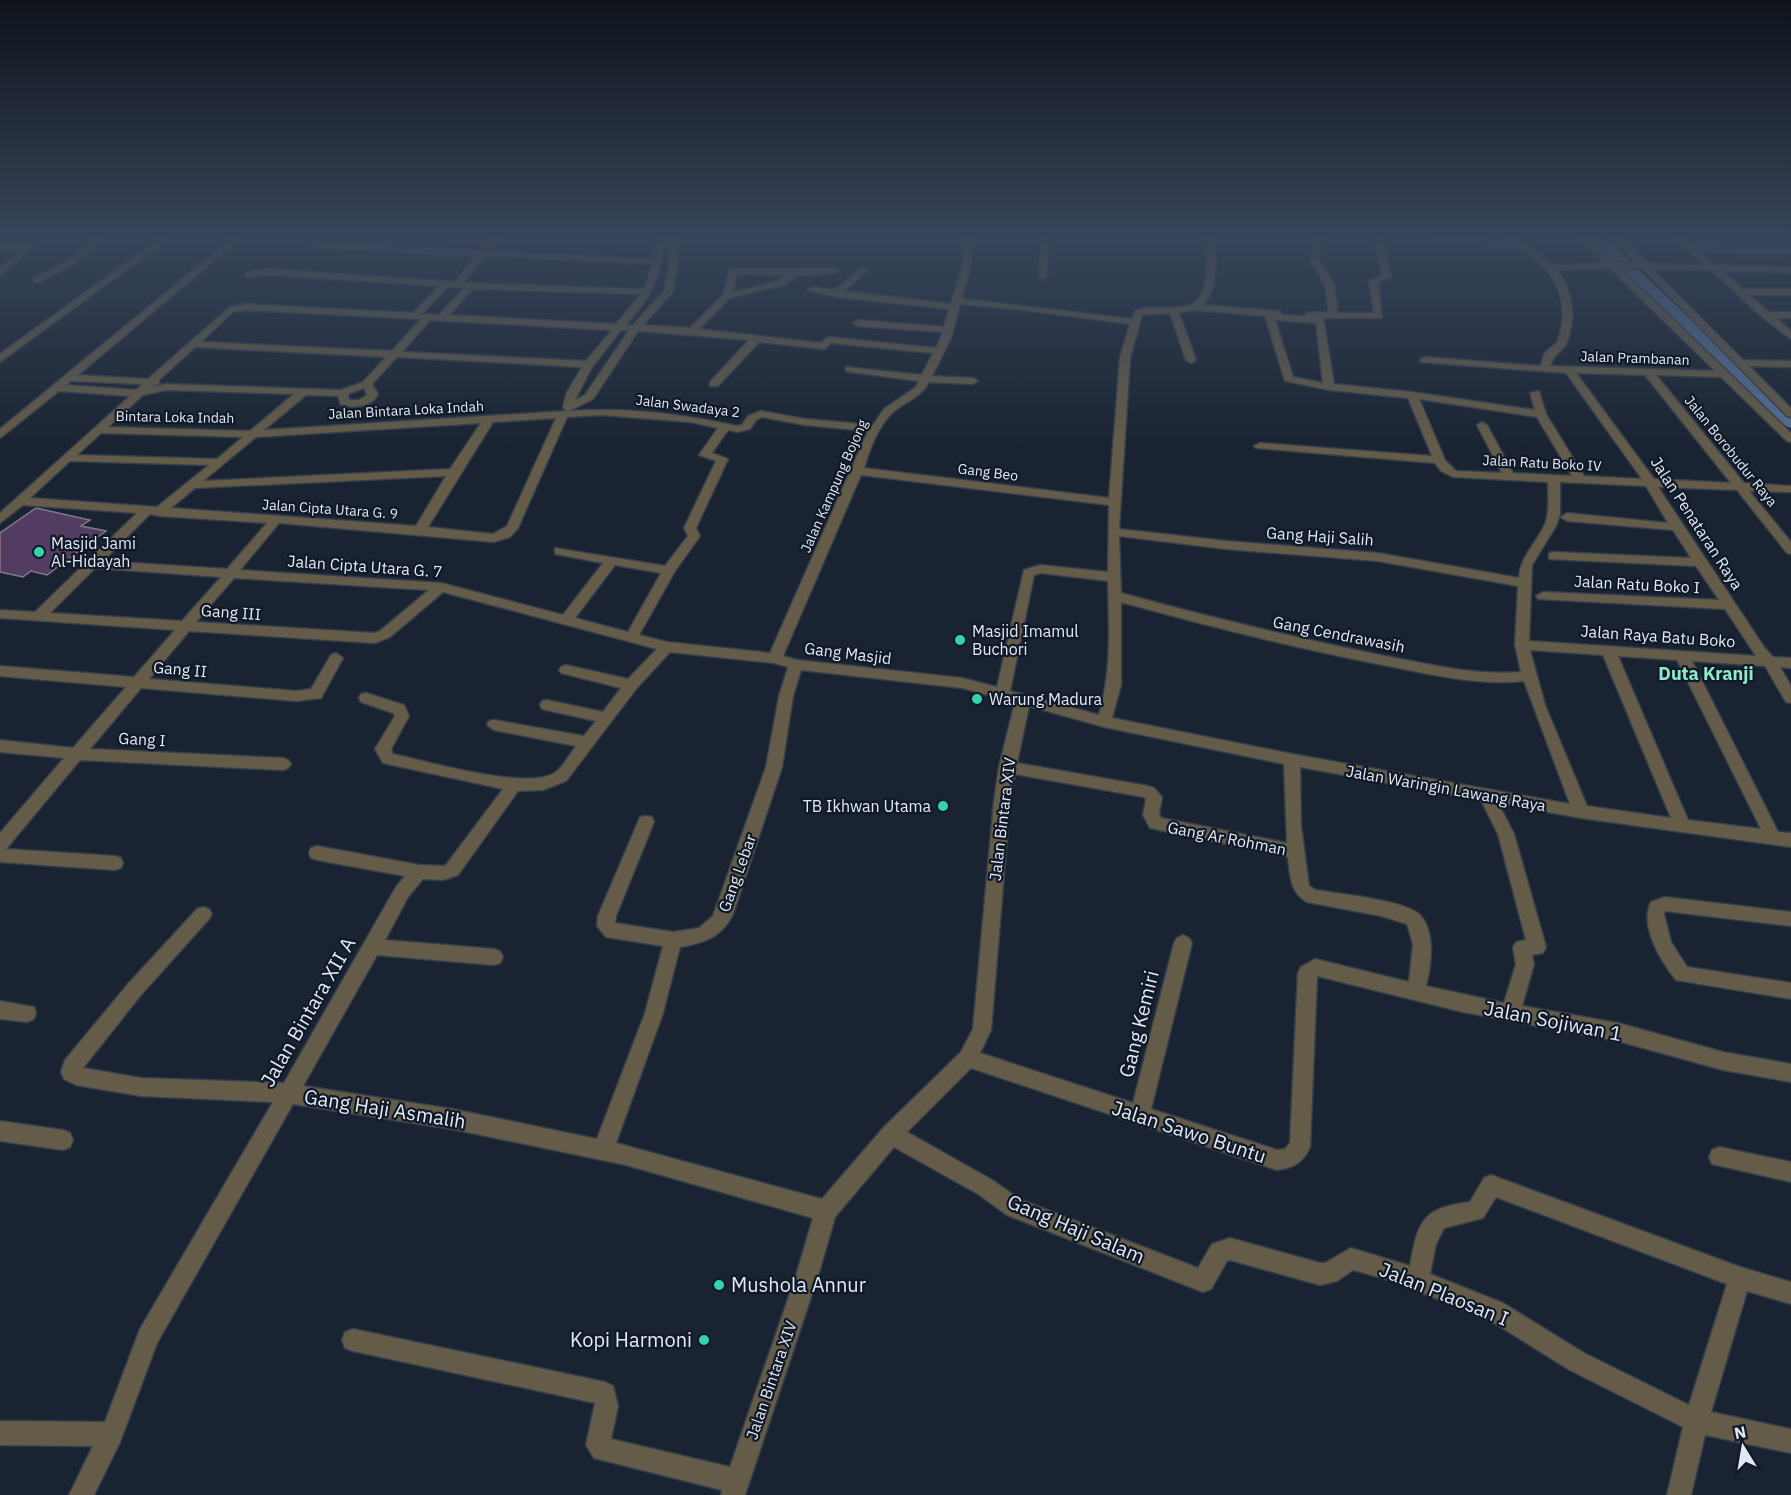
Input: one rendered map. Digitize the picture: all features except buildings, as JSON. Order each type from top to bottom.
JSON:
[{"type":"street","points":[[0,359],[69,309]]},
{"type":"street","points":[[0,435],[154,309]]},
{"type":"street","points":[[0,519],[224,314],[236,309]]},
{"type":"street","points":[[255,309],[637,326],[824,346],[828,340],[939,351]]},
{"type":"street","points":[[415,316],[422,309]]},
{"type":"street","points":[[442,317],[450,309]]},
{"type":"street","points":[[634,309],[590,364],[569,395],[568,408],[589,397],[637,326],[652,309]]},
{"type":"street","points":[[692,331],[714,309]]},
{"type":"street","name":"Jalan Kampung Bojong","points":[[775,658],[875,428],[888,411],[913,396],[926,379],[948,330],[953,309]]},
{"type":"street","points":[[1042,309],[1133,322]]},
{"type":"street","points":[[1023,699],[1104,722],[1114,685],[1116,658],[1113,532],[1125,358],[1133,322],[1138,313],[1173,309],[1191,360]]},
{"type":"street","points":[[1214,309],[1268,314],[1379,316],[1378,309]]},
{"type":"street","points":[[1333,309],[1334,316]]},
{"type":"street","points":[[1544,369],[1550,353],[1562,345],[1569,317],[1567,309]]},
{"type":"street","points":[[1657,309],[1791,439]]},
{"type":"street","points":[[1685,309],[1791,414]]},
{"type":"street","points":[[1758,309],[1791,336]]},
{"type":"street","points":[[1765,315],[1791,315]]},
{"type":"street","points":[[1329,387],[1320,320],[1269,316],[1286,377],[1297,383],[1329,387],[1412,395],[1541,414]]},
{"type":"street","points":[[60,388],[137,393],[166,387],[342,393],[367,384],[427,318]]},
{"type":"street","points":[[858,323],[948,330]]},
{"type":"street","points":[[714,384],[757,338]]},
{"type":"street","points":[[191,344],[393,356],[590,364]]},
{"type":"street","name":"Jalan Prambanan","points":[[1425,360],[1544,369],[1725,374]]},
{"type":"street","points":[[1739,363],[1791,364]]},
{"type":"street","points":[[850,369],[926,379],[973,381]]},
{"type":"street","name":"Jalan Penataran Raya","points":[[1568,369],[1649,482],[1729,606],[1770,662],[1791,698]]},
{"type":"street","name":"Jalan Borobudur Raya","points":[[1648,372],[1791,550]]},
{"type":"street","points":[[72,378],[150,381],[166,387]]},
{"type":"street","points":[[342,393],[345,403],[361,404],[372,398],[373,394],[367,384]]},
{"type":"street","name":"Bintara Loka Indah","points":[[39,616],[90,564],[152,511],[191,485],[306,390]]},
{"type":"street","points":[[1535,393],[1541,414],[1580,480]]},
{"type":"street","points":[[1412,395],[1439,460]]},
{"type":"street","name":"Jalan Swadaya 2","points":[[562,416],[603,412],[690,419],[744,428],[752,418],[761,414],[805,422],[875,428]]},
{"type":"street","name":"Jalan Bintara Loka Indah","points":[[253,434],[562,416]]},
{"type":"street","name":"Jalan Cipta Utara G. 9","points":[[20,501],[420,530],[494,538],[506,534],[513,528],[562,416]]},
{"type":"street","points":[[420,530],[454,472],[488,421]]},
{"type":"street","points":[[1482,425],[1509,476]]},
{"type":"street","points":[[632,636],[669,570],[694,536],[690,528],[722,459],[705,455],[725,426]]},
{"type":"street","name":"Bintara Loka Indah","points":[[98,430],[253,434]]},
{"type":"street","name":"Jalan Ratu Boko IV","points":[[1260,446],[1439,460],[1445,470],[1453,474],[1791,489]]},
{"type":"street","points":[[67,458],[219,462]]},
{"type":"street","name":"Gang Beo","points":[[857,471],[1115,502]]},
{"type":"street","points":[[191,485],[454,472]]},
{"type":"street","points":[[1554,480],[1552,520],[1545,536],[1534,549],[1526,565],[1522,645],[1538,705],[1581,812]]},
{"type":"street","points":[[1567,517],[1677,527]]},
{"type":"street","points":[[0,844],[275,521]]},
{"type":"street","name":"Gang Haji Salih","points":[[1113,532],[1226,545],[1378,557],[1524,583]]},
{"type":"street","points":[[559,551],[662,569]]},
{"type":"street","points":[[1553,556],[1701,562]]},
{"type":"street","points":[[568,618],[612,560]]},
{"type":"street","name":"Jalan Cipta Utara G. 7","points":[[90,564],[441,586],[568,618],[667,647]]},
{"type":"street","points":[[1003,692],[1028,573],[1040,570],[1113,577]]},
{"type":"street","name":"Gang III","points":[[0,614],[375,638],[385,634],[441,586]]},
{"type":"street","name":"Gang Cendrawasih","points":[[1115,596],[1260,635],[1340,652],[1473,676],[1510,679],[1529,676]]},
{"type":"street","name":"Jalan Ratu Boko I","points":[[1543,596],[1729,606]]},
{"type":"street","name":"Jalan Raya Batu Boko","points":[[1522,645],[1791,663]]},
{"type":"street","points":[[366,698],[399,709],[402,716],[383,749],[388,759],[514,785],[543,784],[561,777],[631,685],[667,647]]},
{"type":"street","name":"Gang Masjid","points":[[667,647],[775,658],[796,665],[962,683],[1023,699]]},
{"type":"street","points":[[1609,652],[1683,824]]},
{"type":"street","points":[[1682,656],[1772,837]]},
{"type":"street","name":"Gang II","points":[[0,671],[138,684],[312,696],[320,690],[336,658]]},
{"type":"street","name":"Gang Lebar","points":[[646,822],[606,926],[612,932],[673,940],[701,935],[716,928],[724,914],[774,767],[786,696],[796,665]]},
{"type":"street","points":[[566,670],[631,685]]},
{"type":"street","name":"Jalan Bintara XIV","points":[[735,1488],[807,1276],[826,1211],[891,1134],[968,1058],[982,1030],[997,845],[1008,766],[1023,699]]},
{"type":"street","points":[[547,705],[608,718]]},
{"type":"street","name":"Jalan Waringin Lawang Raya","points":[[1104,722],[1581,812],[1791,840]]},
{"type":"street","points":[[494,724],[587,742]]},
{"type":"street","name":"Gang I","points":[[0,746],[78,754],[283,764]]},
{"type":"street","points":[[1292,759],[1293,826],[1299,882],[1303,891],[1345,904],[1395,911],[1412,919],[1420,933],[1421,961],[1416,992]]},
{"type":"street","name":"Gang Ar Rohman","points":[[1008,766],[1148,792],[1155,799],[1151,815],[1156,824],[1297,852]]},
{"type":"street","points":[[317,853],[419,872],[443,873],[452,870],[514,785]]},
{"type":"street","points":[[1486,795],[1506,834],[1537,947],[1522,948],[1525,964],[1510,1014]]},
{"type":"street","points":[[0,855],[115,863]]},
{"type":"street","name":"Jalan Bintara XII A","points":[[81,1495],[112,1434],[148,1337],[402,892],[419,872]]},
{"type":"street","points":[[1791,919],[1665,904],[1657,906],[1654,915],[1670,958],[1682,974],[1791,991]]},
{"type":"street","name":"Gang Haji Asmalih","points":[[203,914],[134,990],[72,1067],[71,1072],[76,1076],[141,1087],[286,1093],[452,1119],[603,1150],[826,1211]]},
{"type":"street","points":[[603,1150],[654,1013],[673,940]]},
{"type":"street","name":"Gang Kemiri","points":[[1139,1116],[1183,943]]},
{"type":"street","points":[[372,947],[494,957]]},
{"type":"street","name":"Jalan Sawo Buntu","points":[[968,1058],[1277,1160],[1290,1158],[1300,1147],[1307,973],[1315,967]]},
{"type":"street","name":"Jalan Sojiwan 1","points":[[1315,967],[1510,1014],[1618,1032],[1723,1061],[1791,1073]]},
{"type":"street","points":[[0,1010],[27,1013]]},
{"type":"street","points":[[0,1131],[63,1140]]},
{"type":"street","name":"Gang Haji Salam","points":[[891,1134],[985,1187],[1014,1208],[1203,1281]]},
{"type":"street","points":[[1719,1156],[1791,1172]]},
{"type":"street","points":[[1418,1281],[1430,1230],[1442,1217],[1476,1211],[1491,1185],[1740,1278],[1791,1293]]},
{"type":"street","name":"Jalan Plaosan I","points":[[1203,1281],[1220,1252],[1230,1249],[1295,1266],[1312,1273],[1327,1274],[1351,1259],[1390,1269],[1495,1311],[1576,1361],[1696,1421],[1791,1441]]},
{"type":"street","points":[[1679,1495],[1696,1421],[1740,1278]]},
{"type":"street","points":[[353,1340],[605,1394],[608,1400],[598,1437],[598,1445],[603,1449],[735,1488]]},
{"type":"street","points":[[0,1433],[112,1434]]},
{"type":"waterway","points":[[1670,309],[1791,423]]},
{"type":"place","name":"Masjid Jami Al-Hidayah","points":[[39,552]]},
{"type":"place","name":"Masjid Imamul Buchori","points":[[960,640]]},
{"type":"place","name":"Warung Madura","points":[[977,699]]},
{"type":"place","name":"TB Ikhwan Utama","points":[[943,806]]},
{"type":"place","name":"Mushola Annur","points":[[719,1285]]},
{"type":"place","name":"Kopi Harmoni","points":[[704,1340]]},
{"type":"district","name":"Duta Kranji","points":[[1706,674]]}]
